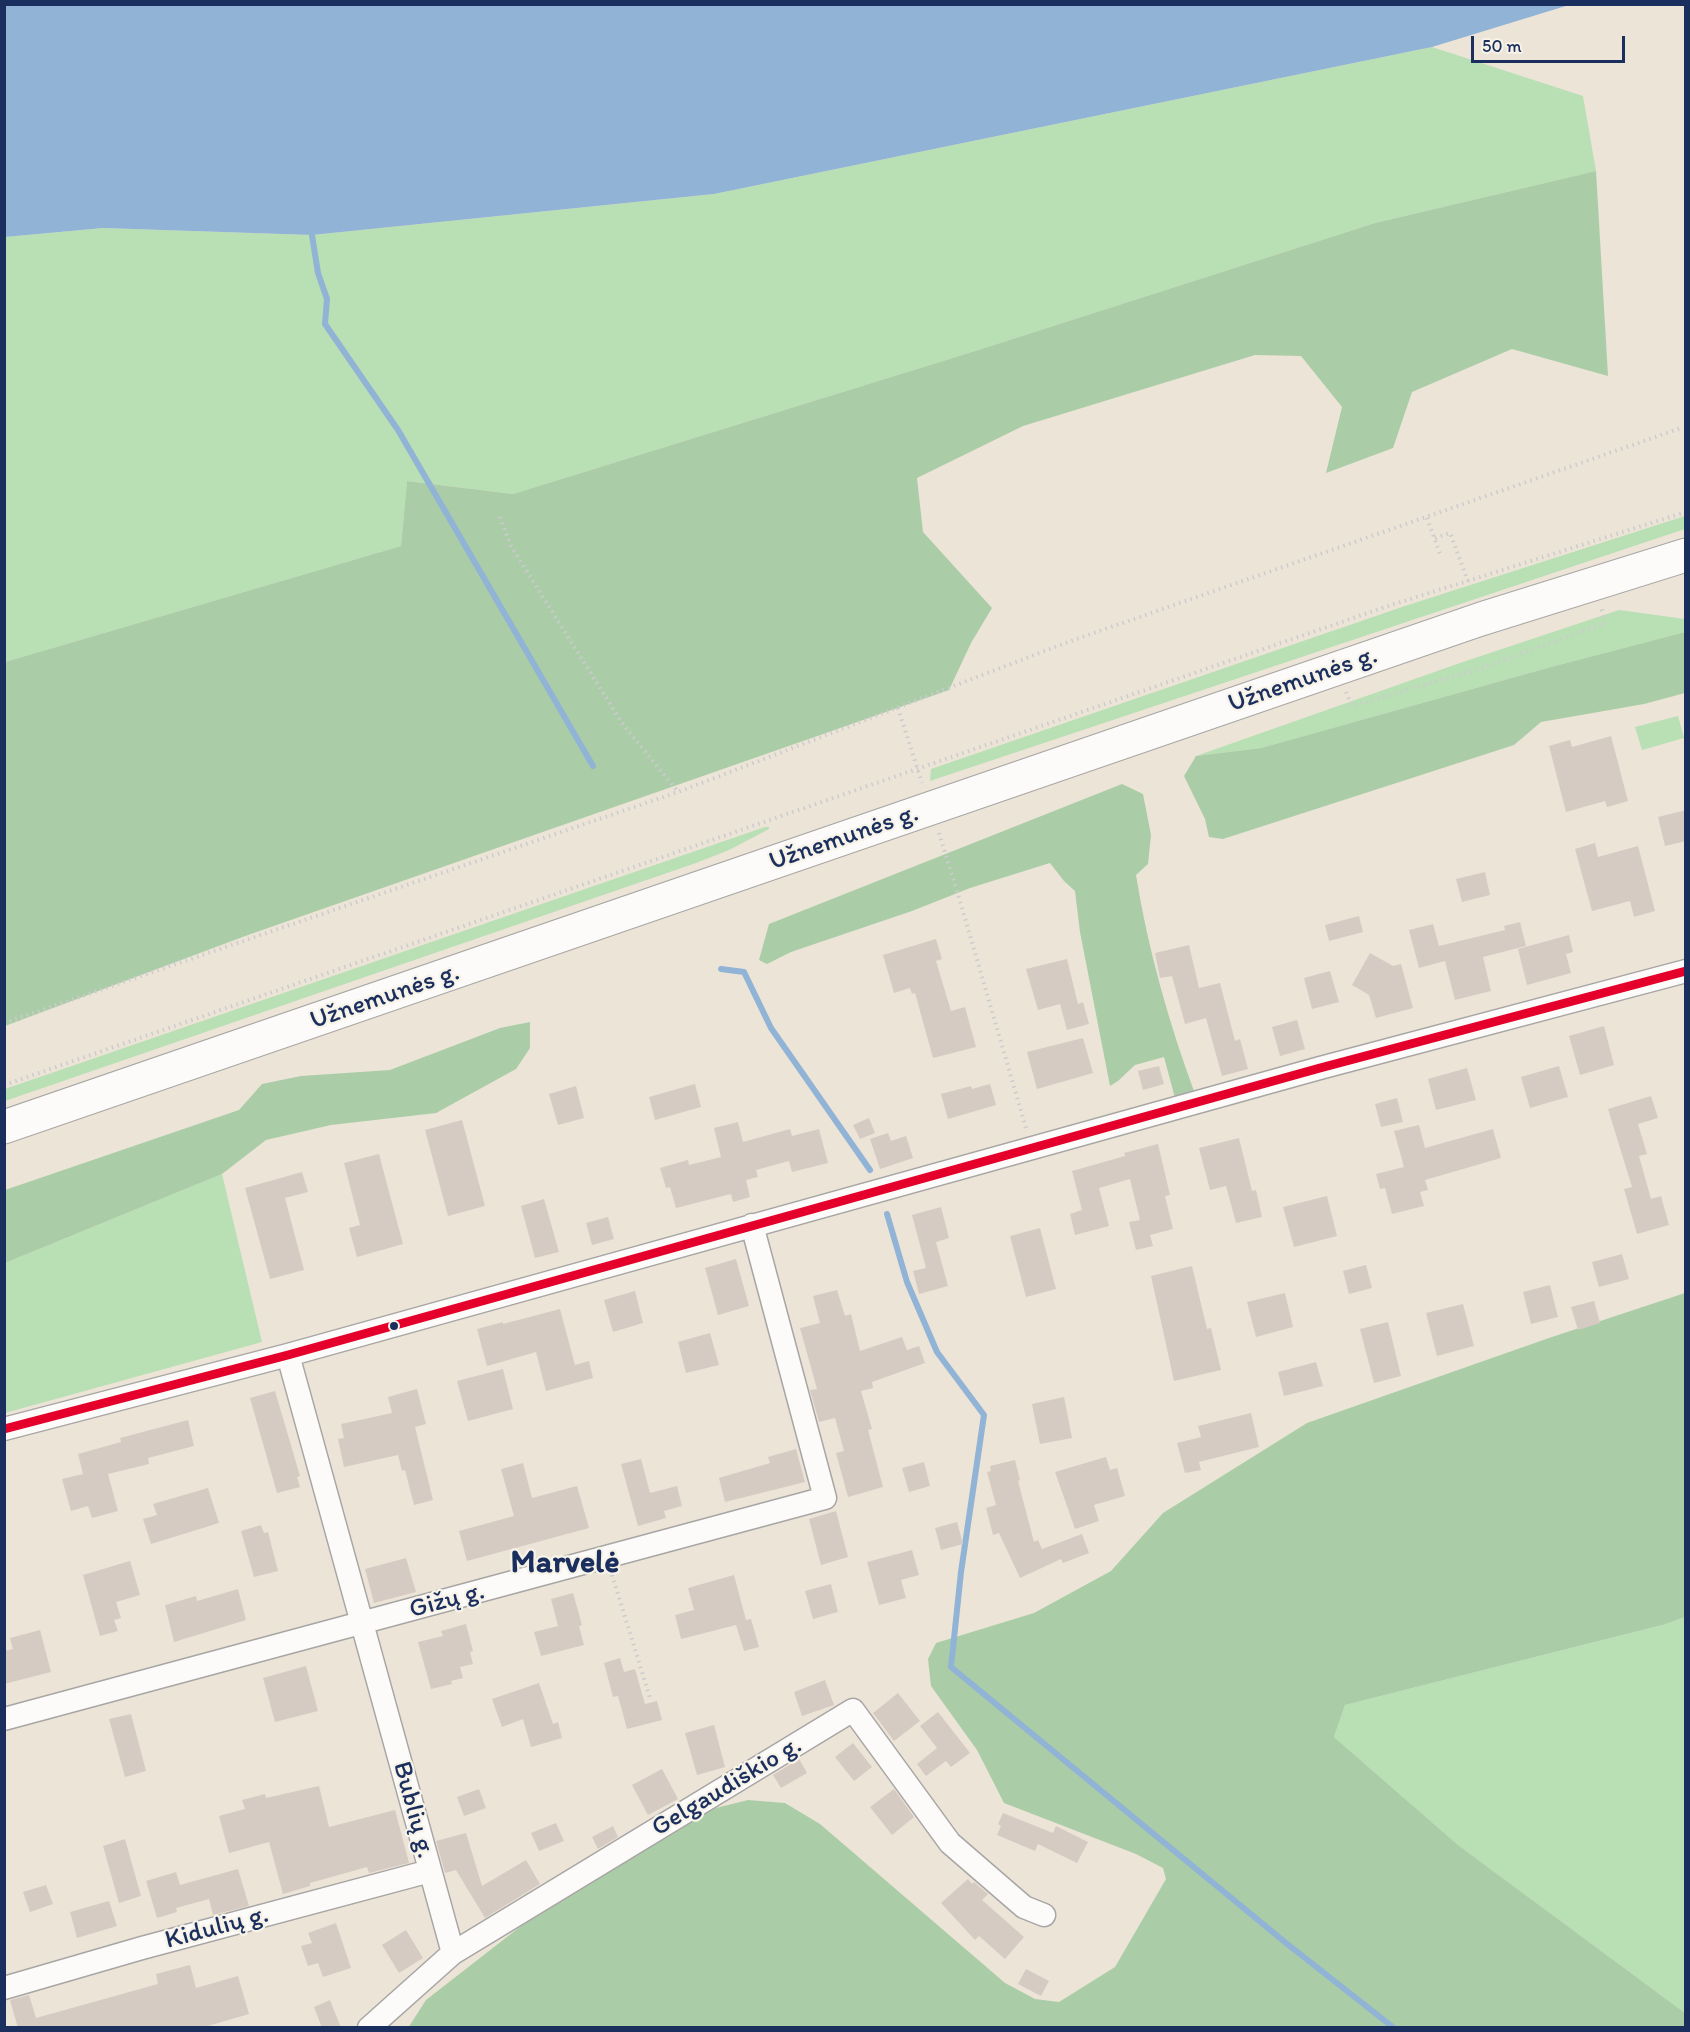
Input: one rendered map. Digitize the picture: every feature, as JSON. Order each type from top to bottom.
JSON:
[{"type":"main road","name":"Užnemunės g.","points":[[4,1127],[1481,619],[1686,555]]},
{"type":"street","points":[[4,1429],[288,1355],[1320,1068],[1686,971]]},
{"type":"street","name":"Gižų g.","points":[[4,1719],[825,1498],[752,1225]]},
{"type":"street","name":"Bublių g.","points":[[288,1355],[453,1953]]},
{"type":"street","name":"Gelgaudiškio g.","points":[[369,2028],[453,1953],[853,1710],[950,1843],[1024,1907],[1044,1916]]},
{"type":"street","name":"Kidulių g.","points":[[4,1988],[142,1948],[430,1871]]},
{"type":"path","points":[[4,1023],[678,792],[1068,642],[1681,428]]},
{"type":"path","points":[[4,1085],[1385,607],[1686,512]]},
{"type":"path","points":[[500,517],[511,546],[622,723],[678,792]]},
{"type":"path","points":[[1427,518],[1440,554]]},
{"type":"path","points":[[1434,538],[1450,533],[1468,581]]},
{"type":"path","points":[[1336,669],[1352,706],[1479,669],[1605,623],[1596,583]]},
{"type":"path","points":[[962,908],[1032,1149]]},
{"type":"path","points":[[607,1558],[650,1698]]},
{"type":"green space","points":[[1432,47],[1583,96],[1596,171],[1375,223],[972,352],[513,494],[407,481],[401,546],[5,662],[5,237],[103,228],[312,235],[714,194]]},
{"type":"green space","points":[[1596,171],[1608,376],[1512,349],[1412,392],[1393,448],[1326,473],[1342,407],[1301,356],[1255,355],[1023,426],[917,478],[923,532],[992,608],[971,643],[949,690],[248,935],[5,1026],[5,662],[401,546],[407,481],[513,494],[972,352],[1375,223]]},
{"type":"green space","points":[[1685,516],[1685,529],[930,781],[931,769],[1402,607]]},
{"type":"green space","points":[[1619,610],[1685,619],[1685,632],[1261,748],[1196,756],[1460,663]]},
{"type":"green space","points":[[1685,632],[1685,693],[1644,704],[1541,722],[1514,745],[1223,839],[1209,837],[1205,819],[1184,776],[1196,756],[1261,748]]},
{"type":"green space","points":[[1678,716],[1684,738],[1642,750],[1635,727]]},
{"type":"green space","points":[[1122,784],[1143,794],[1151,835],[1148,864],[1136,875],[1160,986],[1195,1094],[1175,1098],[1164,1057],[1135,1065],[1110,1086],[1080,932],[1075,891],[1050,863],[970,888],[912,911],[791,952],[767,964],[759,960],[769,924]]},
{"type":"green space","points":[[765,827],[769,829],[729,850],[696,863],[5,1101],[5,1089]]},
{"type":"green space","points":[[530,1022],[530,1048],[516,1069],[436,1113],[331,1125],[266,1140],[222,1174],[5,1263],[5,1190],[239,1110],[262,1084],[301,1076],[390,1070],[500,1028]]},
{"type":"green space","points":[[222,1174],[262,1342],[5,1413],[5,1263]]},
{"type":"green space","points":[[1685,1293],[1685,1617],[1666,1624],[1345,1705],[1334,1737],[1458,1845],[1685,2013],[1685,2027],[408,2028],[426,2000],[539,1912],[712,1809],[748,1800],[785,1803],[820,1824],[1005,1983],[1035,1999],[1059,2002],[1115,1967],[1166,1879],[1163,1868],[1136,1854],[1004,1803],[977,1750],[931,1686],[928,1659],[936,1643],[1034,1613],[1111,1571],[1163,1513],[1307,1423]]},
{"type":"green space","points":[[1685,1617],[1685,2013],[1458,1845],[1334,1737],[1345,1705],[1666,1624]]},
{"type":"water","points":[[5,4],[1569,5],[1432,47],[714,194],[312,235],[103,228],[5,237]]},
{"type":"building","points":[[1611,736],[1628,801],[1607,807],[1605,801],[1566,812],[1549,746],[1570,740],[1572,747]]},
{"type":"building","points":[[1686,810],[1686,841],[1665,846],[1658,817]]},
{"type":"building","points":[[1595,843],[1598,857],[1638,846],[1655,911],[1634,917],[1630,901],[1592,911],[1575,849]]},
{"type":"building","points":[[1485,872],[1490,895],[1462,902],[1456,879]]},
{"type":"building","points":[[1359,916],[1363,932],[1329,941],[1325,925]]},
{"type":"building","points":[[1520,922],[1526,946],[1483,957],[1491,991],[1455,1000],[1445,961],[1419,968],[1409,930],[1433,924],[1439,946],[1505,930],[1504,926]]},
{"type":"building","points":[[1569,935],[1573,952],[1566,954],[1571,973],[1527,985],[1518,949]]},
{"type":"building","points":[[936,939],[942,959],[936,961],[951,1011],[965,1007],[976,1047],[933,1058],[915,993],[912,994],[910,988],[894,993],[883,955]]},
{"type":"building","points":[[1189,945],[1199,988],[1220,983],[1235,1041],[1240,1039],[1248,1069],[1222,1076],[1206,1018],[1185,1024],[1172,976],[1160,978],[1155,953]]},
{"type":"building","points":[[1370,953],[1393,966],[1401,964],[1413,1008],[1376,1018],[1369,995],[1352,985]]},
{"type":"building","points":[[1067,959],[1078,1004],[1083,1002],[1089,1024],[1067,1030],[1060,1004],[1038,1010],[1026,969]]},
{"type":"building","points":[[1330,971],[1339,1002],[1312,1009],[1304,978]]},
{"type":"building","points":[[1297,1020],[1305,1049],[1280,1056],[1272,1027]]},
{"type":"building","points":[[1604,1026],[1614,1065],[1580,1075],[1569,1036]]},
{"type":"building","points":[[1083,1038],[1093,1073],[1037,1089],[1027,1052]]},
{"type":"building","points":[[1159,1066],[1164,1084],[1143,1090],[1138,1071]]},
{"type":"building","points":[[1559,1066],[1568,1097],[1530,1108],[1521,1077]]},
{"type":"building","points":[[1467,1068],[1476,1100],[1436,1110],[1428,1079]]},
{"type":"building","points":[[695,1084],[701,1107],[655,1120],[649,1097]]},
{"type":"building","points":[[990,1084],[996,1105],[948,1119],[941,1094],[971,1086],[972,1089]]},
{"type":"building","points":[[576,1086],[584,1118],[558,1125],[549,1094]]},
{"type":"building","points":[[1651,1096],[1658,1118],[1638,1124],[1647,1154],[1639,1156],[1651,1199],[1661,1196],[1669,1225],[1637,1234],[1624,1189],[1632,1187],[1608,1109]]},
{"type":"building","points":[[1397,1098],[1403,1122],[1381,1127],[1375,1104]]},
{"type":"building","points":[[869,1118],[875,1133],[860,1139],[853,1125]]},
{"type":"building","points":[[462,1120],[485,1206],[448,1216],[425,1130]]},
{"type":"building","points":[[738,1122],[743,1142],[790,1129],[792,1136],[819,1129],[828,1163],[792,1172],[789,1161],[756,1170],[758,1177],[746,1180],[750,1197],[733,1202],[731,1194],[676,1208],[670,1187],[666,1188],[660,1168],[688,1160],[689,1165],[721,1157],[714,1128]]},
{"type":"building","points":[[1419,1125],[1425,1148],[1493,1129],[1501,1158],[1425,1180],[1428,1190],[1420,1192],[1424,1206],[1392,1214],[1385,1188],[1380,1189],[1376,1174],[1404,1167],[1394,1131]]},
{"type":"building","points":[[888,1133],[891,1141],[906,1136],[913,1158],[880,1169],[870,1139]]},
{"type":"building","points":[[1239,1138],[1252,1191],[1256,1190],[1262,1217],[1236,1223],[1226,1186],[1210,1190],[1199,1148]]},
{"type":"building","points":[[1158,1144],[1170,1195],[1165,1196],[1173,1229],[1150,1235],[1153,1246],[1136,1250],[1129,1222],[1140,1220],[1130,1179],[1099,1188],[1109,1226],[1075,1235],[1070,1214],[1082,1210],[1072,1171]]},
{"type":"building","points":[[379,1154],[403,1244],[357,1257],[349,1228],[360,1225],[344,1163]]},
{"type":"building","points":[[302,1172],[308,1192],[285,1198],[304,1270],[270,1279],[245,1188]]},
{"type":"building","points":[[1327,1196],[1337,1236],[1294,1247],[1283,1207]]},
{"type":"building","points":[[544,1199],[559,1252],[535,1258],[521,1206]]},
{"type":"building","points":[[941,1207],[949,1238],[936,1242],[948,1286],[919,1294],[913,1271],[926,1268],[912,1215]]},
{"type":"building","points":[[608,1217],[614,1239],[592,1245],[586,1223]]},
{"type":"building","points":[[1040,1228],[1056,1289],[1026,1297],[1010,1236]]},
{"type":"building","points":[[1622,1254],[1629,1279],[1599,1287],[1592,1262]]},
{"type":"building","points":[[736,1259],[749,1306],[718,1315],[705,1268]]},
{"type":"building","points":[[1366,1265],[1372,1288],[1349,1294],[1343,1271]]},
{"type":"building","points":[[1192,1266],[1207,1329],[1211,1328],[1221,1370],[1174,1381],[1151,1276]]},
{"type":"building","points":[[1550,1285],[1558,1317],[1531,1324],[1523,1292]]},
{"type":"building","points":[[837,1290],[845,1316],[851,1314],[860,1351],[902,1337],[907,1350],[919,1346],[925,1363],[872,1382],[873,1388],[861,1391],[872,1429],[868,1430],[883,1487],[848,1497],[836,1453],[844,1451],[835,1418],[819,1422],[810,1390],[817,1389],[800,1328],[820,1323],[813,1296]]},
{"type":"building","points":[[635,1291],[643,1323],[613,1332],[604,1300]]},
{"type":"building","points":[[1285,1293],[1293,1327],[1256,1337],[1247,1302]]},
{"type":"building","points":[[1594,1301],[1600,1323],[1578,1330],[1571,1307]]},
{"type":"building","points":[[1463,1304],[1474,1346],[1437,1356],[1426,1313]]},
{"type":"building","points":[[560,1309],[575,1365],[589,1361],[593,1378],[546,1391],[536,1352],[487,1366],[477,1329]]},
{"type":"building","points":[[1388,1322],[1401,1376],[1374,1383],[1360,1329]]},
{"type":"building","points":[[710,1333],[719,1365],[686,1373],[678,1342]]},
{"type":"building","points":[[1316,1362],[1323,1386],[1284,1396],[1278,1372]]},
{"type":"building","points":[[503,1369],[513,1409],[468,1421],[457,1381]]},
{"type":"building","points":[[417,1389],[426,1424],[415,1427],[433,1500],[414,1505],[405,1470],[402,1471],[398,1455],[344,1467],[338,1439],[344,1438],[341,1424],[392,1413],[388,1397]]},
{"type":"building","points":[[275,1391],[300,1476],[297,1477],[300,1487],[277,1493],[250,1398]]},
{"type":"building","points":[[1064,1397],[1072,1438],[1040,1444],[1032,1404]]},
{"type":"building","points":[[1251,1413],[1259,1447],[1199,1462],[1201,1470],[1185,1473],[1177,1443],[1201,1437],[1198,1426]]},
{"type":"building","points":[[188,1420],[194,1446],[148,1458],[149,1464],[108,1474],[118,1511],[92,1518],[88,1506],[71,1511],[62,1479],[83,1474],[78,1454],[121,1442],[120,1438]]},
{"type":"building","points":[[796,1449],[805,1482],[725,1502],[719,1478],[770,1463],[768,1457]]},
{"type":"building","points":[[1106,1457],[1110,1470],[1117,1468],[1125,1496],[1094,1505],[1099,1521],[1075,1529],[1055,1472]]},
{"type":"building","points":[[641,1459],[650,1493],[677,1486],[682,1506],[664,1511],[666,1518],[638,1526],[621,1464]]},
{"type":"building","points":[[1015,1460],[1020,1480],[1018,1481],[1034,1542],[1038,1540],[1042,1549],[1082,1534],[1089,1553],[1063,1563],[1061,1559],[1020,1578],[999,1533],[993,1535],[986,1508],[996,1505],[987,1472],[991,1471],[990,1466]]},
{"type":"building","points":[[924,1462],[930,1486],[909,1492],[902,1468]]},
{"type":"building","points":[[523,1463],[532,1498],[577,1486],[589,1528],[467,1561],[459,1531],[514,1516],[501,1469]]},
{"type":"building","points":[[208,1488],[219,1523],[151,1544],[143,1519],[157,1515],[153,1504]]},
{"type":"building","points":[[836,1511],[848,1557],[821,1565],[809,1519]]},
{"type":"building","points":[[957,1522],[963,1544],[941,1550],[935,1528]]},
{"type":"building","points":[[261,1525],[264,1533],[268,1532],[278,1571],[254,1577],[241,1531]]},
{"type":"building","points":[[912,1550],[919,1575],[901,1580],[906,1598],[879,1605],[867,1562]]},
{"type":"building","points":[[406,1558],[416,1592],[374,1603],[365,1569]]},
{"type":"building","points":[[130,1561],[140,1595],[116,1602],[121,1618],[114,1620],[118,1631],[100,1636],[83,1575]]},
{"type":"building","points":[[734,1575],[746,1620],[751,1619],[759,1647],[744,1651],[736,1625],[681,1639],[675,1615],[694,1610],[688,1588]]},
{"type":"building","points":[[831,1584],[838,1612],[813,1619],[805,1591]]},
{"type":"building","points":[[238,1589],[246,1620],[174,1642],[165,1605],[196,1596],[197,1601]]},
{"type":"building","points":[[573,1593],[582,1625],[579,1626],[584,1645],[541,1656],[534,1632],[558,1626],[551,1599]]},
{"type":"building","points":[[466,1624],[473,1651],[470,1652],[473,1664],[460,1667],[463,1678],[451,1681],[452,1684],[431,1689],[418,1642],[443,1636],[441,1631]]},
{"type":"building","points":[[40,1630],[51,1672],[4,1684],[4,1651],[13,1649],[10,1638]]},
{"type":"building","points":[[620,1658],[624,1672],[635,1669],[645,1704],[657,1701],[662,1720],[627,1729],[618,1696],[613,1697],[604,1663]]},
{"type":"building","points":[[306,1666],[318,1711],[275,1722],[263,1678]]},
{"type":"building","points":[[825,1680],[834,1705],[802,1716],[794,1692]]},
{"type":"building","points":[[539,1683],[553,1724],[558,1722],[562,1738],[531,1747],[523,1719],[502,1727],[492,1699]]},
{"type":"building","points":[[898,1693],[920,1721],[894,1741],[873,1713]]},
{"type":"building","points":[[938,1712],[970,1753],[951,1767],[946,1761],[926,1776],[917,1764],[937,1748],[920,1726]]},
{"type":"building","points":[[131,1714],[146,1771],[125,1777],[109,1719]]},
{"type":"building","points":[[714,1725],[725,1767],[697,1775],[685,1733]]},
{"type":"building","points":[[853,1743],[872,1767],[854,1781],[835,1757]]},
{"type":"building","points":[[799,1759],[807,1773],[781,1788],[773,1775]]},
{"type":"building","points":[[662,1769],[678,1799],[648,1815],[632,1785]]},
{"type":"building","points":[[319,1786],[329,1827],[395,1810],[409,1863],[369,1873],[367,1867],[310,1883],[310,1886],[283,1894],[269,1842],[229,1853],[219,1816],[245,1809],[242,1800],[265,1794],[266,1798]]},
{"type":"building","points":[[479,1789],[486,1808],[464,1816],[457,1797]]},
{"type":"building","points":[[894,1789],[914,1817],[892,1835],[870,1807]]},
{"type":"building","points":[[1003,1813],[1053,1833],[1056,1826],[1088,1842],[1077,1863],[1038,1844],[1035,1851],[997,1835],[1001,1826],[998,1824]]},
{"type":"building","points":[[556,1823],[564,1841],[539,1851],[531,1833]]},
{"type":"building","points":[[613,1826],[618,1837],[598,1849],[592,1837]]},
{"type":"building","points":[[466,1833],[482,1886],[526,1860],[540,1884],[485,1918],[456,1870],[445,1873],[436,1841]]},
{"type":"building","points":[[125,1839],[141,1896],[119,1903],[103,1846]]},
{"type":"building","points":[[238,1869],[249,1906],[213,1915],[209,1899],[176,1908],[177,1912],[157,1918],[146,1881],[176,1872],[180,1885]]},
{"type":"building","points":[[968,1879],[988,1894],[982,1900],[1024,1937],[1005,1959],[979,1936],[975,1940],[941,1903]]},
{"type":"building","points":[[46,1885],[53,1904],[30,1912],[23,1892]]},
{"type":"building","points":[[109,1901],[117,1926],[77,1938],[70,1912]]},
{"type":"building","points":[[336,1923],[351,1968],[323,1977],[318,1963],[308,1966],[301,1946],[312,1943],[308,1933]]},
{"type":"building","points":[[406,1930],[423,1958],[399,1973],[382,1945]]},
{"type":"building","points":[[190,1965],[196,1988],[238,1976],[249,2014],[201,2028],[18,2028],[10,2000],[29,1995],[36,2018],[158,1984],[156,1974]]},
{"type":"building","points":[[1026,1969],[1049,1981],[1041,1996],[1018,1984]]},
{"type":"building","points":[[330,2000],[341,2028],[322,2028],[314,2007]]},
{"type":"waterway","points":[[311,229],[318,273],[327,299],[325,324],[398,430],[593,766]]},
{"type":"waterway","points":[[721,969],[744,972],[771,1028],[870,1170]]},
{"type":"waterway","points":[[887,1214],[907,1282],[937,1352],[984,1415],[961,1572],[951,1667],[1286,1943],[1394,2028]]},
{"type":"transit line","points":[[4,1429],[288,1355],[1320,1068],[1686,971]]},
{"type":"district","name":"Marvelė","points":[[565,1564]]}]
